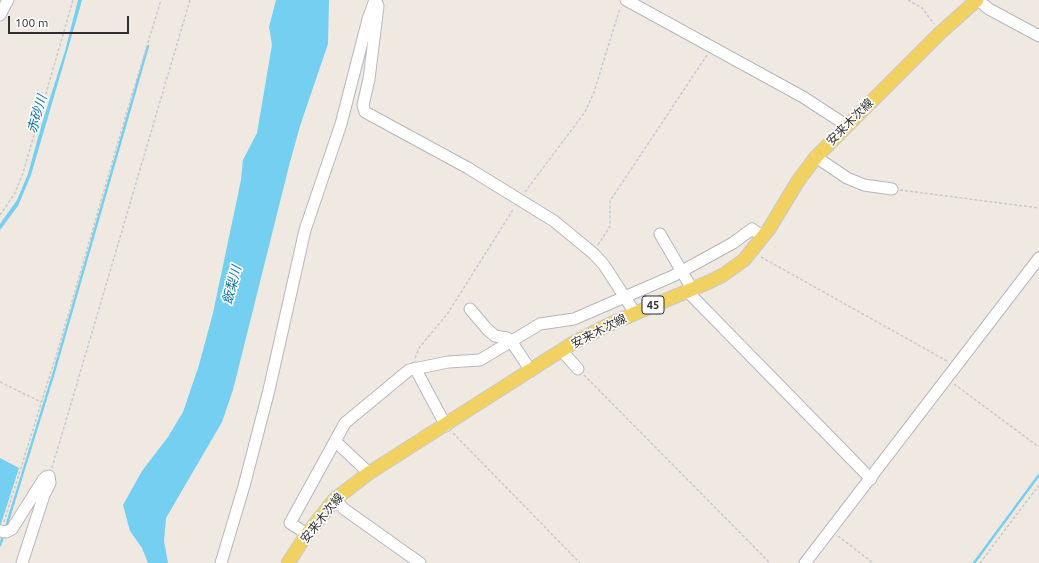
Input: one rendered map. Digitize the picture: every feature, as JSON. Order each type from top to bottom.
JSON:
[{"type":"main road","name":"安来木次線","points":[[288,563],[307,534],[335,499],[369,473],[446,426],[562,350],[610,324],[723,275],[752,252],[763,238],[798,181],[816,157],[846,125],[939,34],[978,0]]},
{"type":"street","points":[[0,15],[8,0]]},
{"type":"street","points":[[375,0],[378,6],[369,79],[363,105],[365,112],[468,168],[554,221],[594,254],[604,265],[635,313]]},
{"type":"street","points":[[221,563],[244,486],[269,390],[305,230],[341,124],[366,26],[375,0]]},
{"type":"street","points":[[978,0],[989,9],[1039,36]]},
{"type":"street","points":[[623,3],[712,47],[803,97],[846,125]]},
{"type":"street","points":[[816,157],[846,178],[864,185],[892,189]]},
{"type":"street","points":[[307,534],[290,523],[348,420],[409,370],[448,362],[480,360],[540,324],[574,319],[682,272],[733,243],[752,229],[763,238]]},
{"type":"street","points":[[660,234],[682,272],[689,290],[871,479]]},
{"type":"street","points":[[805,563],[871,479],[946,378],[1039,258]]},
{"type":"street","points":[[470,309],[495,336],[507,338],[511,341],[531,371]]},
{"type":"street","points":[[562,350],[578,369]]},
{"type":"street","points":[[415,368],[446,426]]},
{"type":"street","points":[[335,441],[369,473]]},
{"type":"street","points":[[2,532],[14,526],[43,480],[49,476],[51,482],[44,495],[22,563]]},
{"type":"street","points":[[335,499],[344,509],[420,563]]},
{"type":"path","points":[[0,215],[15,193],[23,173],[74,0]]},
{"type":"path","points":[[2,532],[42,402],[135,82],[161,0]]},
{"type":"path","points":[[49,476],[190,0]]},
{"type":"path","points":[[908,0],[926,12],[939,34]]},
{"type":"path","points":[[415,368],[417,351],[448,313],[519,199],[585,112],[594,92],[623,3]]},
{"type":"path","points":[[594,254],[610,226],[610,201],[712,47]]},
{"type":"path","points":[[892,189],[1039,208]]},
{"type":"path","points":[[752,252],[950,363]]},
{"type":"path","points":[[578,369],[770,563]]},
{"type":"path","points":[[946,378],[1039,447]]},
{"type":"path","points":[[0,382],[42,402]]},
{"type":"path","points":[[446,426],[580,563]]},
{"type":"path","points":[[980,563],[1039,485]]},
{"type":"path","points":[[830,530],[873,563]]},
{"type":"water","points":[[78,0],[82,0],[31,175],[18,206],[0,230],[0,224],[17,200],[28,174],[42,123],[65,51]]},
{"type":"water","name":"飯梨川","points":[[276,0],[329,0],[328,44],[300,126],[233,390],[222,422],[166,518],[164,541],[168,563],[148,563],[142,548],[130,531],[123,505],[142,471],[168,437],[183,412],[199,365],[213,313],[241,180],[243,160],[257,133],[272,45],[269,27]]},
{"type":"water","points":[[0,458],[19,468],[0,527]]},
{"type":"waterway","points":[[6,527],[54,372],[148,46]]},
{"type":"waterway","points":[[974,563],[1039,475]]},
{"type":"waterway","points":[[0,545],[4,534]]},
{"type":"water label","name":"赤砂川","points":[[37,114]]}]
